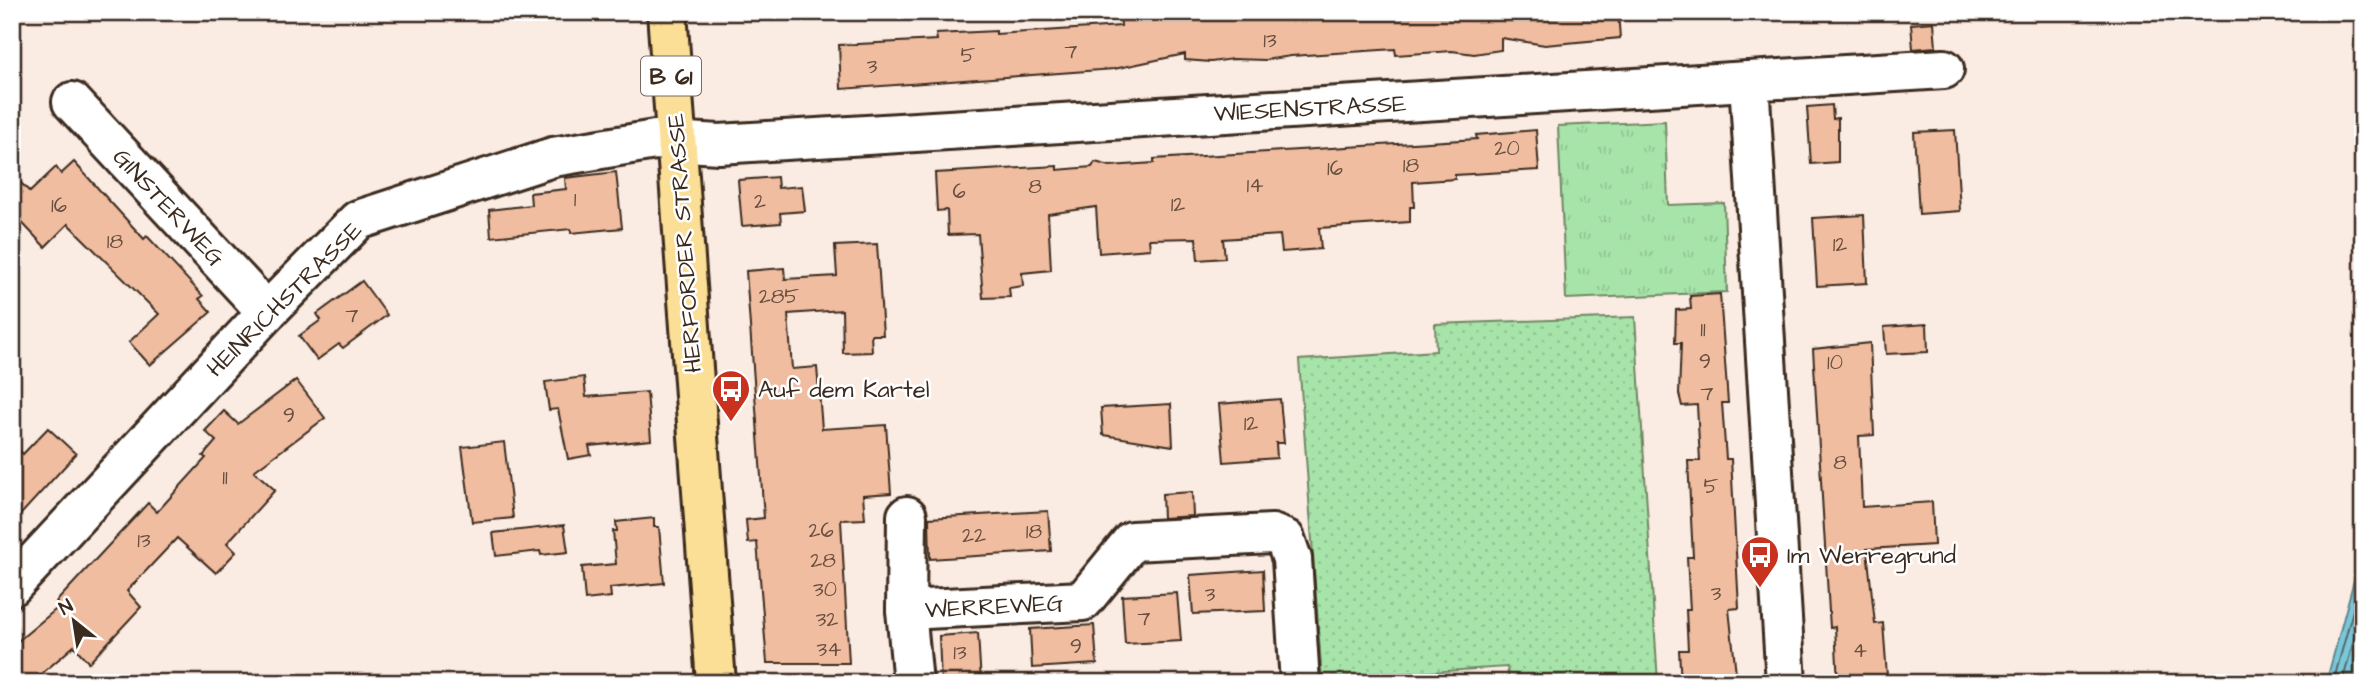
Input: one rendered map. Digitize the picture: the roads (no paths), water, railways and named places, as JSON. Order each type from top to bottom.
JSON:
[{"type":"main road","name":"HERFORDER STRASSE","points":[[667,12],[716,683]]},
{"type":"street","name":"WIESENSTRASSE","points":[[676,141],[719,144],[1944,69]]},
{"type":"street","points":[[1749,81],[1786,683]]},
{"type":"street","name":"GINSTERWEG","points":[[72,102],[267,312]]},
{"type":"street","name":"HEINRICHSTRASSE","points":[[12,586],[267,312],[358,220],[552,157],[655,140],[676,141]]},
{"type":"street","name":"WERREWEG","points":[[907,516],[906,610],[913,683]]},
{"type":"street","name":"WERREWEG","points":[[906,610],[1083,601],[1132,541],[1272,534],[1285,539],[1292,559],[1300,683]]},
{"type":"water","points":[[2363,547],[2363,683],[2326,683]]},
{"type":"place","name":"Auf dem Kartel","points":[[731,423]]},
{"type":"place","name":"Im Werregrund","points":[[1760,589]]}]
